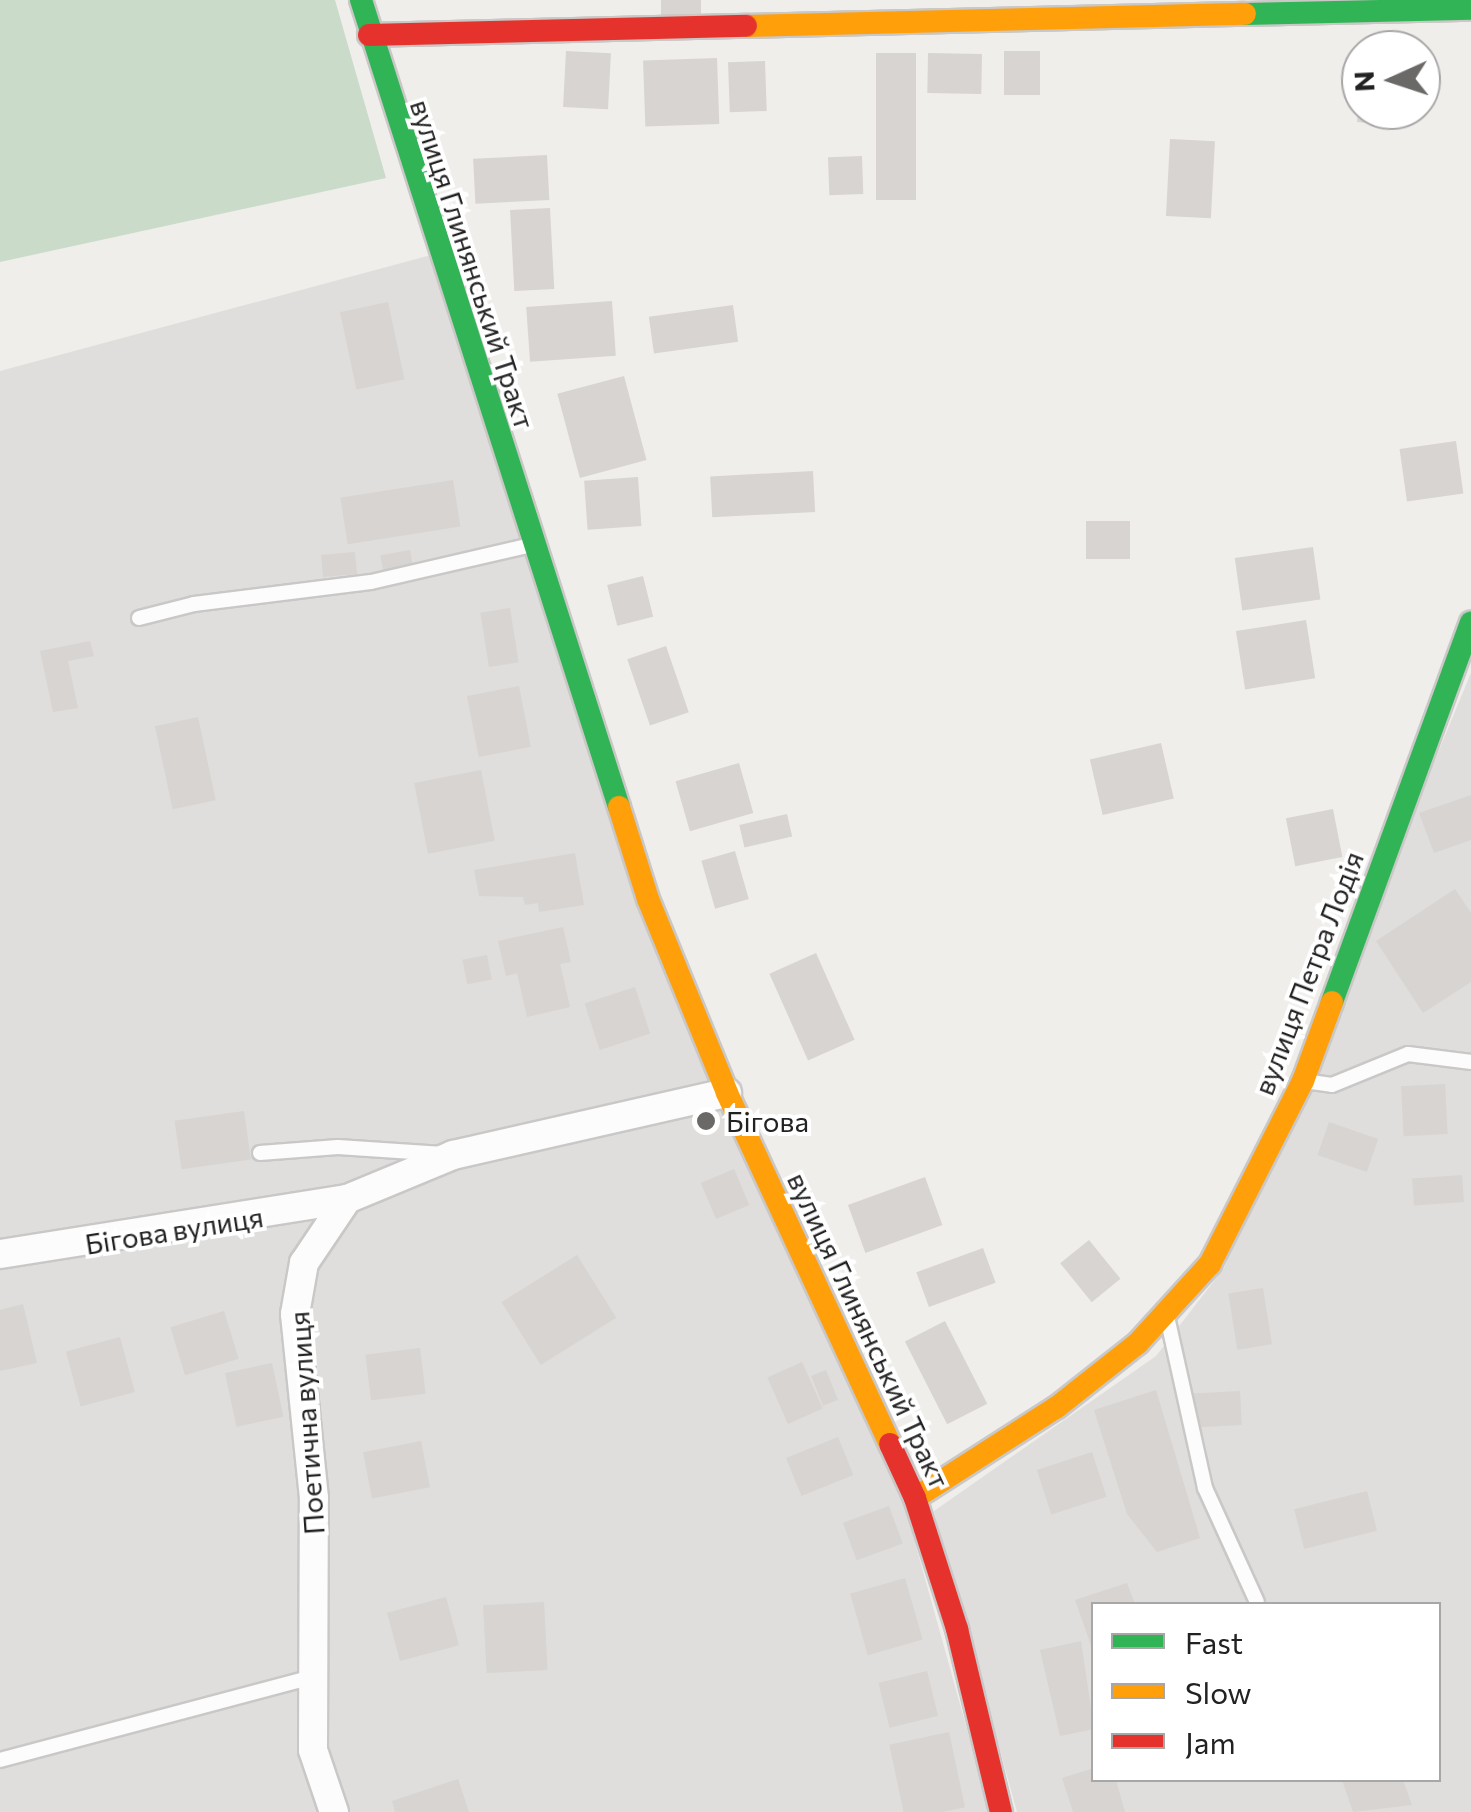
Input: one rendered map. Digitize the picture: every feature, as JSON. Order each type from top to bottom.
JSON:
[{"type":"street","name":"вулиця Глинянський Тракт","points":[[361,0],[530,545],[648,899],[727,1093],[916,1498],[956,1629],[1001,1812]]},
{"type":"street","points":[[369,35],[1471,10]]},
{"type":"street","name":"вулиця Петра Лодія","points":[[916,1498],[1057,1408],[1166,1316],[1210,1264],[1303,1081],[1471,623]]},
{"type":"street","points":[[347,1200],[454,1155],[727,1093]]},
{"type":"street","name":"Бігова вулиця","points":[[0,1254],[347,1200]]},
{"type":"street","name":"Поетична вулиця","points":[[334,1812],[313,1750],[310,1677],[314,1498],[295,1314],[304,1263],[347,1200]]},
{"type":"lane","points":[[139,618],[194,604],[370,582],[530,545]]},
{"type":"lane","points":[[1303,1081],[1332,1085],[1403,1055],[1471,1062]]},
{"type":"lane","points":[[260,1154],[384,1147],[454,1155]]},
{"type":"lane","points":[[1166,1316],[1205,1488],[1257,1602]]},
{"type":"lane","points":[[0,1760],[310,1677]]},
{"type":"shaded area","points":[[431,255],[624,855],[899,1485],[990,1812],[0,1812],[0,371]]},
{"type":"shaded area","points":[[1471,673],[1471,1812],[1017,1812],[934,1511],[1156,1356],[1224,1268]]},
{"type":"green space","points":[[0,0],[335,0],[386,178],[0,262]]},
{"type":"building","points":[[661,0],[701,0],[701,19],[661,19]]},
{"type":"building","points":[[566,51],[611,53],[608,109],[563,107]]},
{"type":"building","points":[[1004,51],[1040,51],[1040,95],[1004,95]]},
{"type":"building","points":[[876,53],[916,53],[916,200],[876,200]]},
{"type":"building","points":[[928,53],[982,54],[981,94],[927,93]]},
{"type":"building","points":[[717,58],[719,124],[645,127],[643,61]]},
{"type":"building","points":[[765,61],[767,111],[730,112],[728,62]]},
{"type":"building","points":[[1170,139],[1215,141],[1211,218],[1166,216]]},
{"type":"building","points":[[547,155],[549,200],[475,204],[473,159]]},
{"type":"building","points":[[862,156],[863,194],[829,195],[828,157]]},
{"type":"building","points":[[550,208],[554,289],[514,291],[510,210]]},
{"type":"building","points":[[612,301],[616,356],[530,362],[526,307]]},
{"type":"building","points":[[388,302],[404,379],[356,389],[340,312]]},
{"type":"building","points":[[733,305],[738,342],[654,353],[649,317]]},
{"type":"building","points":[[624,376],[647,460],[580,478],[557,394]]},
{"type":"building","points":[[1456,441],[1463,493],[1407,501],[1400,449]]},
{"type":"building","points":[[813,471],[815,512],[712,517],[710,476]]},
{"type":"building","points":[[638,477],[641,526],[588,530],[584,481]]},
{"type":"building","points":[[453,480],[460,526],[348,544],[340,498]]},
{"type":"building","points":[[1086,521],[1130,521],[1130,559],[1086,559]]},
{"type":"building","points":[[1313,547],[1320,599],[1242,610],[1235,558]]},
{"type":"building","points":[[410,550],[413,567],[383,572],[380,555]]},
{"type":"building","points":[[355,552],[357,574],[323,577],[321,555]]},
{"type":"building","points":[[643,576],[653,617],[617,626],[607,585]]},
{"type":"building","points":[[510,608],[519,662],[489,667],[480,613]]},
{"type":"building","points":[[1306,620],[1315,678],[1245,689],[1236,631]]},
{"type":"building","points":[[90,641],[94,656],[68,661],[78,708],[53,712],[40,651]]},
{"type":"building","points":[[666,646],[689,712],[650,726],[627,659]]},
{"type":"building","points":[[519,686],[531,747],[479,757],[467,696]]},
{"type":"building","points":[[198,717],[216,800],[173,809],[155,726]]},
{"type":"building","points":[[1161,743],[1174,799],[1103,815],[1090,759]]},
{"type":"building","points":[[739,763],[753,813],[690,831],[676,781]]},
{"type":"building","points":[[481,770],[495,841],[428,854],[414,783]]},
{"type":"building","points":[[1471,795],[1471,840],[1434,853],[1419,813]]},
{"type":"building","points":[[1333,809],[1342,857],[1295,866],[1286,818]]},
{"type":"building","points":[[787,814],[792,836],[744,847],[739,825]]},
{"type":"building","points":[[735,851],[749,899],[715,909],[701,861]]},
{"type":"building","points":[[575,853],[584,905],[539,912],[538,903],[525,905],[523,897],[479,896],[474,870]]},
{"type":"building","points":[[1455,889],[1471,913],[1471,982],[1423,1013],[1376,941]]},
{"type":"building","points":[[563,927],[571,962],[560,964],[570,1007],[527,1017],[517,973],[506,976],[498,941]]},
{"type":"building","points":[[816,953],[855,1040],[808,1061],[769,974]]},
{"type":"building","points":[[487,955],[492,980],[467,984],[462,960]]},
{"type":"building","points":[[635,987],[650,1034],[600,1050],[585,1003]]},
{"type":"building","points":[[1445,1084],[1448,1134],[1404,1136],[1401,1086]]},
{"type":"building","points":[[244,1111],[251,1160],[182,1169],[175,1121]]},
{"type":"building","points":[[1329,1122],[1378,1139],[1367,1172],[1318,1155]]},
{"type":"building","points":[[734,1169],[749,1205],[716,1219],[701,1183]]},
{"type":"building","points":[[1462,1175],[1464,1202],[1414,1205],[1412,1178]]},
{"type":"building","points":[[925,1177],[942,1225],[865,1253],[848,1205]]},
{"type":"building","points":[[1089,1240],[1120,1279],[1092,1302],[1060,1263]]},
{"type":"building","points":[[983,1248],[996,1283],[929,1307],[916,1272]]},
{"type":"building","points":[[577,1255],[616,1318],[541,1365],[502,1302]]},
{"type":"building","points":[[1263,1288],[1272,1344],[1237,1350],[1228,1293]]},
{"type":"building","points":[[23,1304],[37,1363],[0,1371],[0,1310]]},
{"type":"building","points":[[224,1311],[239,1359],[185,1375],[170,1327]]},
{"type":"building","points":[[945,1321],[987,1404],[947,1424],[905,1341]]},
{"type":"building","points":[[120,1337],[135,1392],[81,1407],[66,1351]]},
{"type":"building","points":[[420,1348],[426,1394],[371,1400],[365,1355]]},
{"type":"building","points":[[802,1362],[823,1409],[788,1424],[767,1377]]},
{"type":"building","points":[[272,1363],[283,1417],[236,1427],[225,1373]]},
{"type":"building","points":[[826,1370],[838,1400],[823,1406],[811,1376]]},
{"type":"building","points":[[1156,1390],[1200,1538],[1157,1552],[1127,1514],[1094,1410]]},
{"type":"building","points":[[1240,1391],[1242,1425],[1195,1427],[1193,1393]]},
{"type":"building","points":[[838,1437],[853,1475],[801,1496],[786,1458]]},
{"type":"building","points":[[421,1441],[430,1487],[372,1498],[363,1452]]},
{"type":"building","points":[[1092,1452],[1107,1497],[1051,1515],[1037,1470]]},
{"type":"building","points":[[1367,1491],[1377,1531],[1304,1549],[1294,1509]]},
{"type":"building","points":[[889,1506],[903,1544],[857,1560],[843,1523]]},
{"type":"building","points":[[905,1578],[923,1640],[868,1655],[850,1594]]},
{"type":"building","points":[[1127,1583],[1134,1602],[1091,1602],[1091,1645],[1075,1600]]},
{"type":"building","points":[[446,1597],[459,1645],[400,1661],[387,1613]]},
{"type":"building","points":[[544,1602],[548,1670],[487,1673],[483,1605]]},
{"type":"building","points":[[1081,1641],[1091,1730],[1060,1736],[1040,1650]]},
{"type":"building","points":[[927,1671],[938,1716],[890,1728],[878,1683]]},
{"type":"building","points":[[949,1732],[965,1807],[904,1812],[889,1745]]},
{"type":"building","points":[[1091,1769],[1091,1782],[1117,1782],[1125,1812],[1073,1812],[1062,1778]]},
{"type":"building","points":[[458,1779],[469,1812],[395,1812],[392,1801]]},
{"type":"building","points":[[1343,1782],[1404,1782],[1412,1805],[1353,1812]]},
{"type":"traffic: fast","points":[[361,0],[619,807]]},
{"type":"traffic: fast","points":[[1245,14],[1471,9]]},
{"type":"traffic: fast","points":[[1332,1002],[1471,623]]},
{"type":"traffic: slow","points":[[746,26],[1245,14]]},
{"type":"traffic: slow","points":[[619,807],[648,899],[727,1093],[890,1444]]},
{"type":"traffic: slow","points":[[915,1498],[1057,1407],[1138,1343],[1210,1264],[1303,1081],[1332,1002]]},
{"type":"traffic: jam","points":[[369,35],[746,26]]},
{"type":"traffic: jam","points":[[890,1444],[915,1498],[957,1629],[1001,1812]]},
{"type":"place","name":"Бігова","points":[[706,1121]]}]
